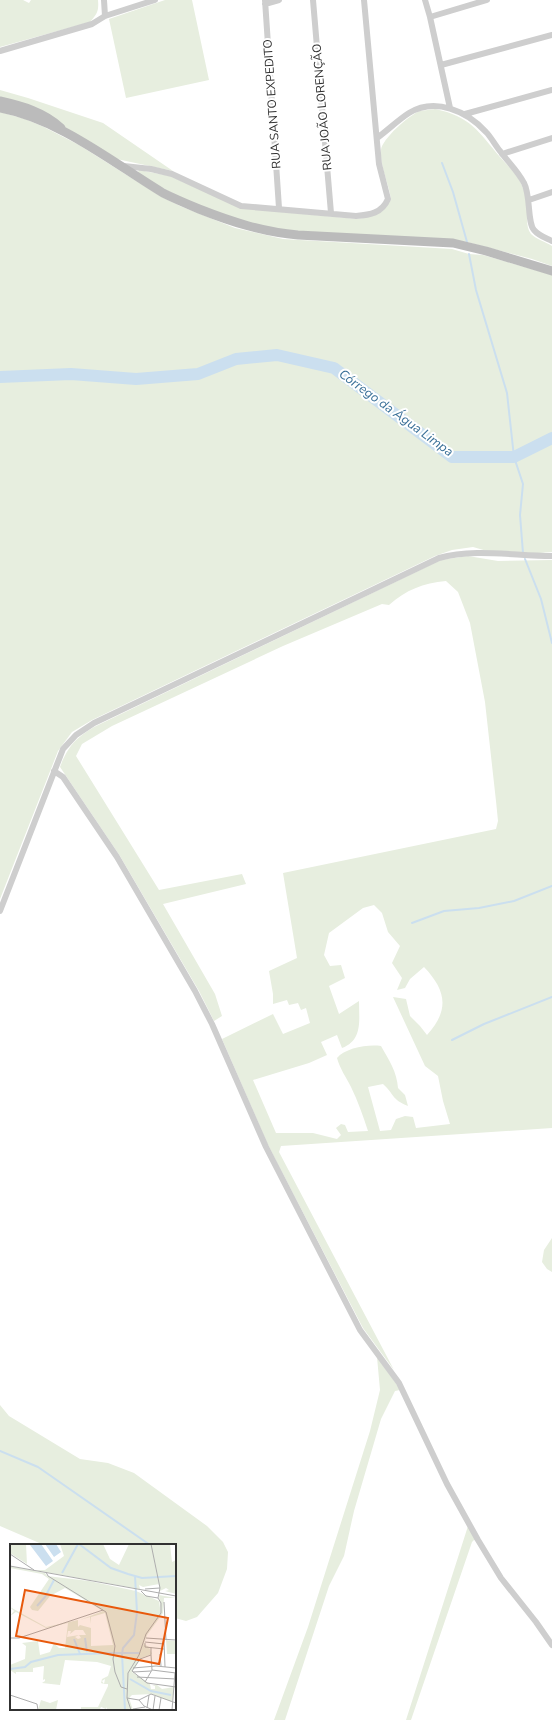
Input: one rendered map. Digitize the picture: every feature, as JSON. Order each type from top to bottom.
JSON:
[{"type":"main road","points":[[0,100],[50,118],[66,132]]},
{"type":"main road","points":[[0,108],[16,111],[66,132],[164,193],[183,203],[219,218],[257,229],[298,235],[453,243],[486,251],[552,271]]},
{"type":"street","points":[[104,0],[105,16]]},
{"type":"street","points":[[0,51],[92,24],[105,16],[155,0]]},
{"type":"street","points":[[265,2],[279,0]]},
{"type":"street","name":"RUA JOÃO LORENÇÃO","points":[[313,0],[331,213]]},
{"type":"street","points":[[121,166],[151,169],[172,174],[241,206],[279,208],[356,216],[371,215],[382,209],[388,199],[379,164],[378,138],[364,0]]},
{"type":"street","points":[[425,0],[442,65],[450,108]]},
{"type":"street","points":[[430,17],[487,0]]},
{"type":"street","name":"RUA SANTO EXPEDITO","points":[[265,2],[279,208]]},
{"type":"street","points":[[442,65],[552,35]]},
{"type":"street","points":[[465,114],[552,90]]},
{"type":"street","points":[[378,138],[409,113],[428,106],[450,108],[465,114],[485,131],[525,183],[529,200],[531,225],[538,234],[552,241]]},
{"type":"street","points":[[502,154],[552,138]]},
{"type":"street","points":[[529,200],[552,192]]},
{"type":"street","points":[[0,911],[63,749],[76,735],[94,723],[439,558],[467,553],[552,556]]},
{"type":"street","points":[[54,771],[64,777],[117,857],[195,991],[212,1024],[266,1147],[360,1330],[399,1383],[447,1484],[501,1578],[536,1622],[552,1646]]},
{"type":"green space","points":[[0,0],[23,0],[29,3],[31,0],[98,0],[98,10],[90,22],[0,47]]},
{"type":"green space","points":[[165,0],[192,0],[209,80],[126,98],[109,19]]},
{"type":"green space","points":[[0,90],[103,123],[173,171],[112,158],[0,98]]},
{"type":"green space","points":[[435,109],[457,116],[473,126],[515,174],[527,199],[527,222],[529,230],[533,236],[552,246],[552,266],[532,259],[467,242],[259,227],[202,208],[149,181],[138,172],[139,170],[170,176],[241,208],[357,219],[368,217],[377,214],[385,208],[391,199],[381,156],[381,150],[386,140],[397,128],[415,113]]},
{"type":"green space","points":[[0,112],[25,119],[44,127],[79,145],[160,196],[180,206],[235,228],[283,239],[452,249],[469,254],[483,255],[552,275],[552,552],[527,554],[487,551],[473,547],[452,550],[435,556],[92,720],[72,732],[58,751],[0,899]]},
{"type":"green space","points":[[468,556],[498,561],[552,560],[552,1128],[281,1146],[279,1152],[394,1370],[363,1328],[268,1145],[222,1039],[273,1014],[283,1034],[310,1023],[306,1008],[301,1010],[298,1003],[289,1005],[287,1000],[273,1004],[273,994],[269,971],[297,958],[283,873],[496,829],[498,821],[485,702],[470,623],[458,592],[446,581],[430,583],[415,588],[408,591],[389,605],[382,604],[283,646],[112,726],[82,744],[76,756],[159,890],[242,874],[246,884],[163,904],[215,994],[222,1016],[214,1021],[199,991],[120,856],[60,767],[66,753],[73,743],[94,727],[441,560]],"holes":[[[374,905],[382,913],[388,932],[400,946],[392,963],[402,978],[397,990],[405,988],[410,979],[424,967],[441,992],[442,1009],[434,1026],[427,1035],[410,1016],[406,999],[393,997],[425,1066],[438,1076],[443,1101],[450,1124],[416,1128],[413,1117],[405,1116],[396,1119],[391,1130],[380,1131],[368,1087],[383,1084],[396,1099],[408,1106],[405,1095],[398,1088],[392,1066],[381,1046],[370,1046],[351,1049],[337,1058],[356,1098],[368,1131],[348,1132],[345,1125],[341,1124],[336,1128],[341,1135],[337,1139],[313,1133],[276,1133],[253,1080],[309,1063],[327,1055],[321,1042],[337,1035],[342,1048],[354,1040],[357,1035],[359,1022],[359,1001],[339,1014],[329,986],[345,978],[341,965],[330,966],[324,955],[329,933],[363,908]]]},
{"type":"green space","points":[[552,1238],[552,1272],[547,1269],[542,1262],[544,1250]]},
{"type":"green space","points":[[377,1357],[400,1390],[395,1391],[381,1419],[354,1511],[344,1556],[329,1586],[285,1720],[274,1720],[308,1627],[370,1431],[380,1390]]},
{"type":"green space","points":[[0,1405],[9,1416],[80,1459],[108,1463],[134,1473],[207,1526],[223,1542],[228,1552],[227,1569],[218,1593],[197,1617],[186,1621],[176,1618],[176,1544],[42,1544],[0,1526]]},
{"type":"green space","points":[[468,1526],[477,1541],[474,1540],[472,1542],[411,1720],[406,1720]]},
{"type":"waterway","points":[[442,163],[453,192],[467,242]]},
{"type":"waterway","points":[[469,254],[476,290],[507,393],[514,457],[523,484],[520,515],[523,553]]},
{"type":"waterway","name":"Córrego da Água Limpa","points":[[0,377],[71,374],[136,379],[198,374],[236,359],[277,355],[334,368],[452,457],[514,457],[552,438]]},
{"type":"waterway","points":[[525,559],[541,599],[552,643]]},
{"type":"waterway","points":[[412,923],[444,911],[479,908],[514,901],[552,886]]},
{"type":"waterway","points":[[452,1040],[484,1024],[552,997]]},
{"type":"waterway","points":[[0,1451],[38,1467],[149,1544]]}]
